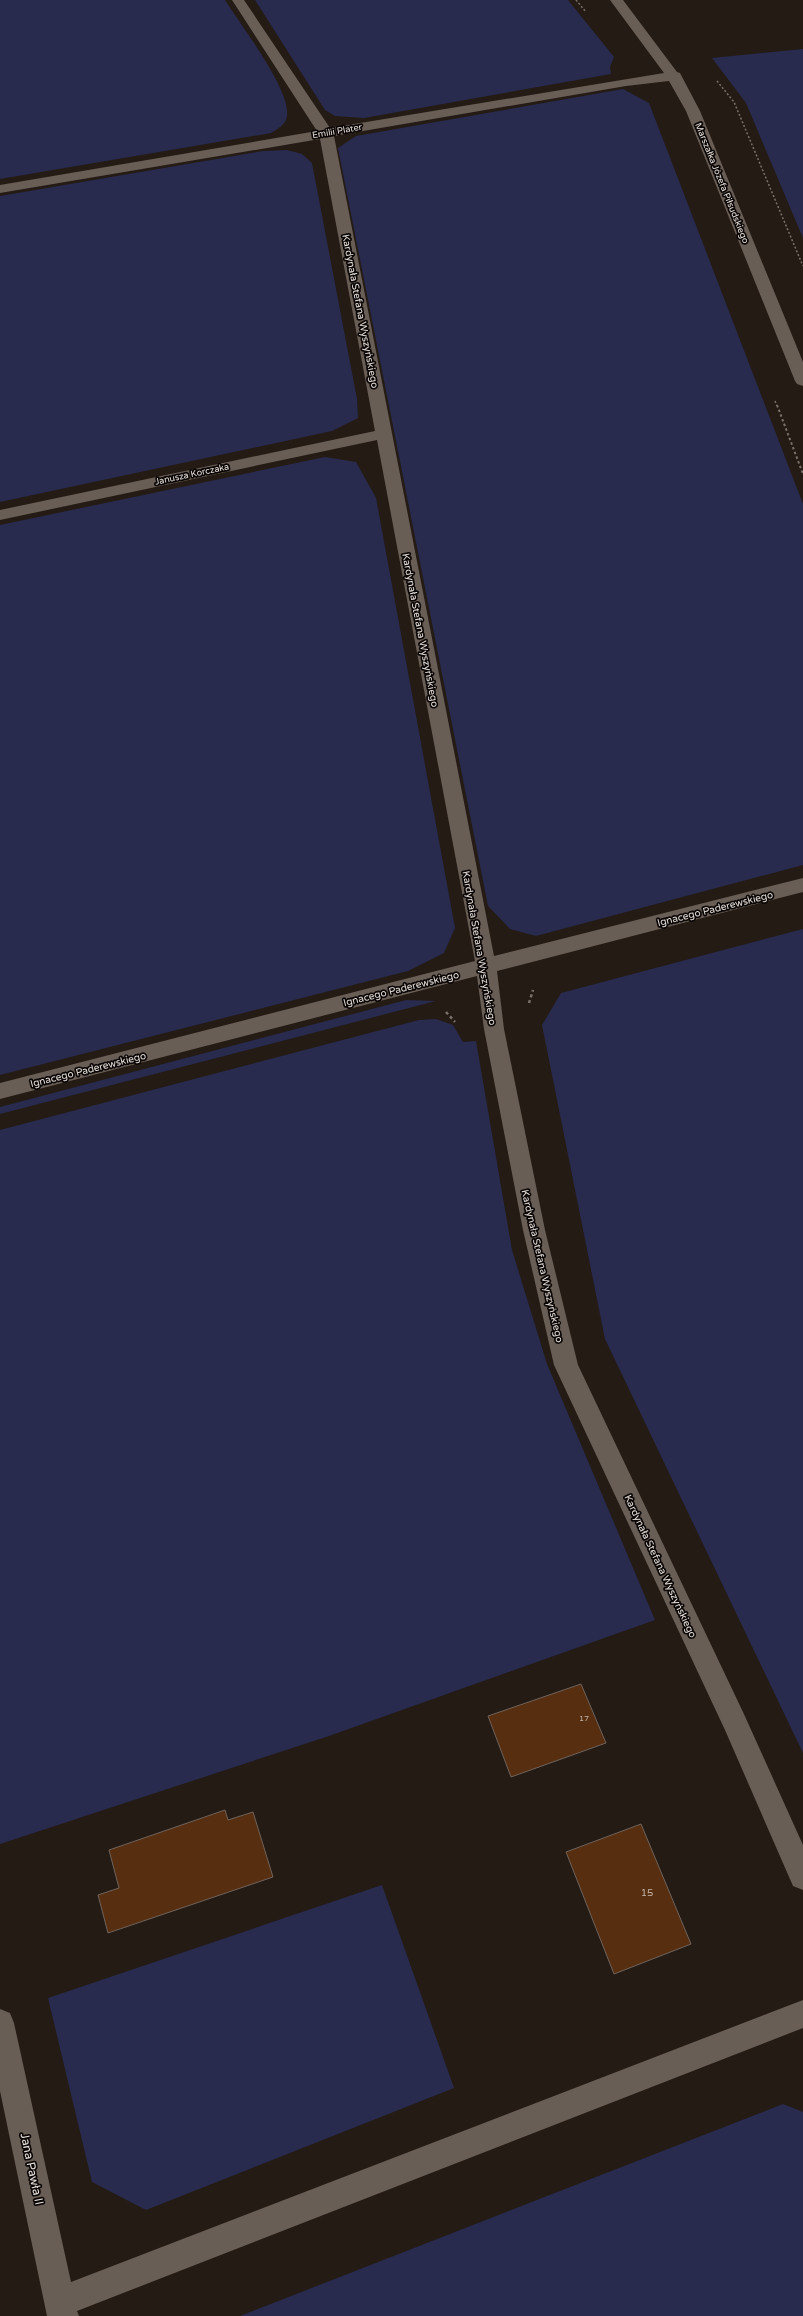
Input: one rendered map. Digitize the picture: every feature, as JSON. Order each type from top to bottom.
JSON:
[{"type":"street","name":"Kardynała Stefana Wyszyńskiego","points":[[238,0],[326,133],[486,967],[494,1029],[534,1230],[566,1365],[734,1721],[803,1876]]},
{"type":"street","name":"Marszałka Józefa Piłsudskiego","points":[[616,0],[656,48],[675,76],[693,111],[803,381]]},
{"type":"street","name":"Emilii Plater","points":[[0,189],[637,80],[675,76]]},
{"type":"street","name":"Janusza Korczaka","points":[[0,515],[384,434]]},
{"type":"street","name":"Ignacego Paderewskiego","points":[[0,1092],[803,885]]},
{"type":"street","points":[[62,2309],[803,2014]]},
{"type":"street","name":"Jana Pawła II","points":[[0,2023],[62,2309]]},
{"type":"shaded area","points":[[0,0],[225,0],[263,57],[281,90],[286,105],[287,116],[285,122],[271,133],[0,179]]},
{"type":"shaded area","points":[[255,0],[568,0],[614,57],[610,67],[611,74],[364,118],[335,116],[325,110]]},
{"type":"shaded area","points":[[803,49],[803,238],[746,103],[712,58]]},
{"type":"shaded area","points":[[623,89],[649,103],[803,504],[803,865],[536,936],[510,929],[488,906],[338,148],[356,136]]},
{"type":"shaded area","points":[[287,150],[302,154],[312,163],[357,399],[358,418],[332,431],[0,502],[0,196],[263,151]]},
{"type":"shaded area","points":[[325,457],[356,462],[376,498],[455,928],[444,953],[408,971],[0,1075],[0,525]]},
{"type":"shaded area","points":[[803,929],[803,1753],[605,1339],[542,1025],[561,993]]},
{"type":"shaded area","points":[[406,1000],[436,1001],[0,1114],[0,1107]]},
{"type":"shaded area","points":[[436,1019],[453,1025],[463,1042],[476,1041],[512,1250],[547,1364],[655,1620],[329,1736],[0,1844],[0,1130],[419,1020]]},
{"type":"shaded area","points":[[382,1885],[454,2088],[146,2210],[92,2182],[48,1998]]},
{"type":"shaded area","points":[[783,2104],[803,2112],[803,2316],[240,2316]]},
{"type":"building","points":[[581,1684],[606,1743],[511,1777],[488,1716]]},
{"type":"building","points":[[225,1810],[228,1820],[253,1812],[273,1877],[108,1933],[98,1895],[119,1888],[109,1850]]},
{"type":"building","points":[[641,1824],[691,1944],[614,1974],[566,1852]]}]
